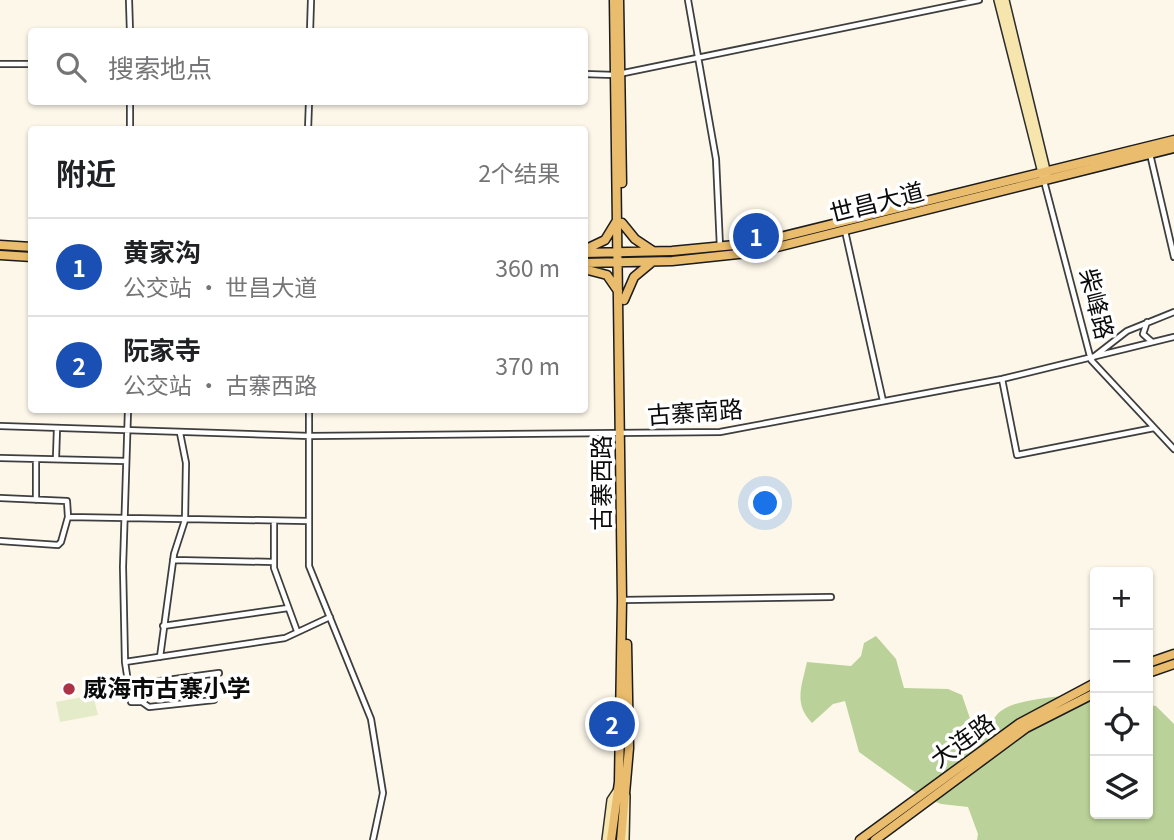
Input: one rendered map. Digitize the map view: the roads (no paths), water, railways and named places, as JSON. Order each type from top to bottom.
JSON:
[{"type":"main road","name":"古寨西路","points":[[614,0],[621,258],[624,600],[620,761],[623,840]]},
{"type":"main road","name":"古寨西路","points":[[617,75],[619,0]]},
{"type":"main road","name":"世昌大道","points":[[588,253],[652,262],[757,252],[845,231],[1174,140]]},
{"type":"main road","name":"世昌大道","points":[[588,262],[656,252],[720,247],[792,235],[1045,175],[1174,148]]},
{"type":"main road","points":[[588,250],[605,240],[620,221],[635,239],[656,252]]},
{"type":"main road","points":[[0,245],[28,247]]},
{"type":"main road","points":[[0,256],[28,257]]},
{"type":"main road","points":[[588,270],[607,275],[621,296],[634,277],[652,262]]},
{"type":"main road","points":[[1153,661],[1174,654]]},
{"type":"main road","points":[[1153,671],[1174,664]]},
{"type":"main road","name":"大连路","points":[[860,840],[1020,723],[1090,686]]},
{"type":"main road","name":"大连路","points":[[875,840],[1026,728],[1090,696]]},
{"type":"main road","name":"古寨西路","points":[[608,840],[621,792]]},
{"type":"street","points":[[129,0],[130,28]]},
{"type":"street","points":[[310,28],[311,0]]},
{"type":"street","points":[[688,0],[716,159],[720,247]]},
{"type":"street","points":[[588,74],[617,75],[948,3],[979,0]]},
{"type":"street","name":"柴峰路","points":[[998,0],[1045,175]]},
{"type":"street","name":"柴峰路","points":[[1005,0],[1091,360],[1174,449]]},
{"type":"street","points":[[0,64],[28,64]]},
{"type":"street","points":[[130,105],[130,126]]},
{"type":"street","points":[[308,126],[309,105]]},
{"type":"street","points":[[1150,154],[1174,257]]},
{"type":"street","points":[[845,231],[883,401]]},
{"type":"street","points":[[1091,360],[1104,346],[1148,321],[1172,313]]},
{"type":"street","points":[[1148,321],[1143,334],[1146,340],[1153,342]]},
{"type":"street","name":"古寨南路","points":[[0,426],[310,436],[622,436],[720,432],[1002,379],[1091,360],[1174,337]]},
{"type":"street","points":[[1002,379],[1017,456],[1155,428]]},
{"type":"street","points":[[128,413],[125,662],[131,702],[142,702],[149,707],[214,700]]},
{"type":"street","points":[[309,413],[309,566],[370,719],[379,755],[383,793],[373,840]]},
{"type":"street","points":[[56,458],[57,428]]},
{"type":"street","points":[[160,657],[173,560],[185,520],[186,463],[180,433]]},
{"type":"street","points":[[0,458],[126,461]]},
{"type":"street","points":[[36,459],[36,500]]},
{"type":"street","points":[[0,498],[68,501],[68,517],[58,545],[0,541]]},
{"type":"street","points":[[68,517],[309,521]]},
{"type":"street","points":[[274,521],[274,562],[278,585],[297,631]]},
{"type":"street","points":[[173,560],[274,562]]},
{"type":"street","points":[[624,600],[831,597]]},
{"type":"street","points":[[163,626],[288,608]]},
{"type":"street","points":[[125,662],[285,638],[330,617]]},
{"type":"street","points":[[130,685],[219,673]]},
{"type":"place","name":"黄家沟","points":[[756,236]]},
{"type":"place","name":"威海市古寨小学","points":[[69,689]]},
{"type":"place","name":"阮家寺","points":[[612,724]]}]
